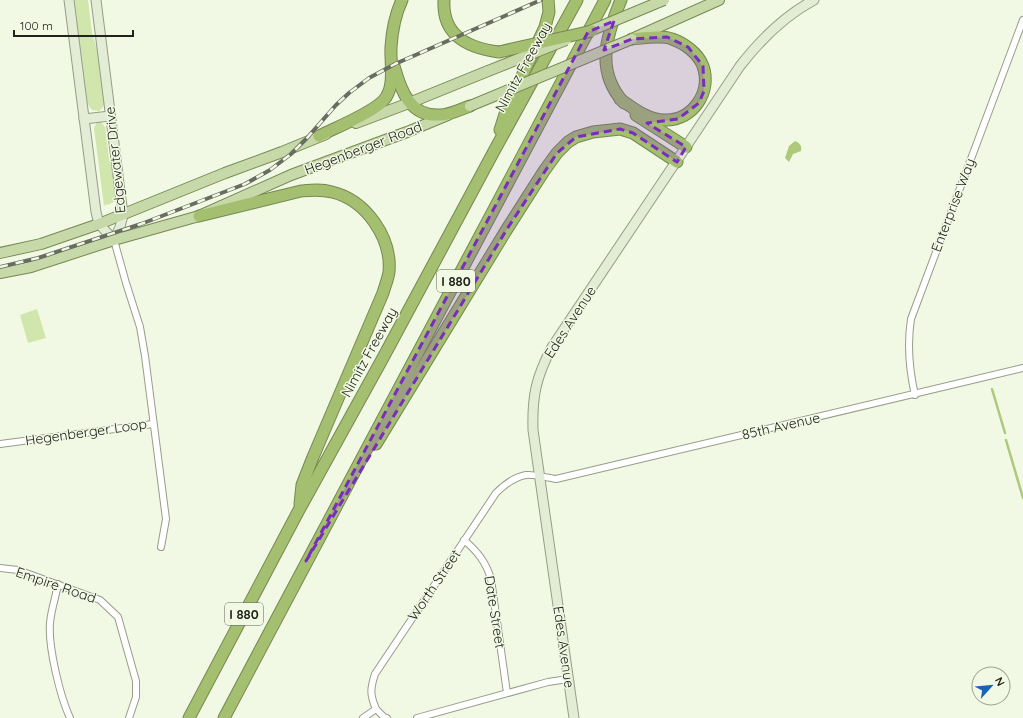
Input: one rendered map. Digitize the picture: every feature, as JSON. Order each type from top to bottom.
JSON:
[{"type":"highway","points":[[319,136],[375,108],[385,99],[391,80],[391,48],[395,19],[402,0]]},
{"type":"highway","points":[[444,0],[443,8],[447,22],[454,34],[464,42],[476,48],[499,52],[592,31]]},
{"type":"highway","points":[[493,152],[507,108],[544,27],[548,12],[548,0]]},
{"type":"highway","name":"Nimitz Freeway","points":[[188,718],[299,510],[577,0]]},
{"type":"highway","name":"I 880","points":[[224,718],[306,561],[543,120],[605,0]]},
{"type":"highway","points":[[622,0],[608,38],[605,57],[606,73],[611,86],[631,111],[644,121],[686,147]]},
{"type":"highway","points":[[620,99],[641,113],[665,120],[678,119],[690,112],[699,103],[704,91],[705,79],[703,66],[697,55],[688,47],[667,37],[632,39]]},
{"type":"highway","points":[[391,48],[398,79],[409,103],[420,112],[429,115],[442,115],[470,106]]},
{"type":"highway","points":[[306,561],[503,236],[557,153],[568,142],[576,137],[594,132],[620,129],[633,134],[677,162]]},
{"type":"highway","points":[[199,216],[301,191],[318,190],[333,192],[350,199],[367,214],[381,234],[388,250],[389,272],[384,293],[302,485],[299,510]]},
{"type":"main road","name":"Hegenberger Road","points":[[0,253],[41,244],[123,215],[319,136],[409,103],[592,31],[664,0]]},
{"type":"main road","name":"Hegenberger Road","points":[[0,273],[54,260],[114,240],[199,216],[291,175],[406,132],[632,39],[718,0]]},
{"type":"street","name":"Edgewater Drive","points":[[69,0],[96,212],[99,224],[114,240],[120,227],[123,215],[96,0]]},
{"type":"street","name":"Edes Avenue","points":[[574,718],[533,430],[532,408],[535,388],[542,367],[552,347],[740,66],[755,47],[790,15],[814,0]]},
{"type":"street","name":"Enterprise Way","points":[[915,394],[908,352],[908,335],[911,319],[1023,20]]},
{"type":"street","points":[[84,119],[110,116]]},
{"type":"street","name":"Hegenberger Loop","points":[[0,444],[153,424],[143,341],[114,240]]},
{"type":"street","name":"85th Avenue","points":[[540,477],[556,479],[1023,368]]},
{"type":"street","points":[[153,424],[166,519],[161,547]]},
{"type":"street","name":"Worth Street","points":[[376,709],[371,697],[371,686],[375,674],[496,493],[503,485],[512,480],[527,475],[540,477]]},
{"type":"street","name":"Date Street","points":[[464,540],[474,548],[481,557],[487,567],[491,579],[507,693]]},
{"type":"street","name":"Empire Road","points":[[0,568],[18,570],[100,600],[118,617],[136,681],[136,698],[129,718]]},
{"type":"street","points":[[58,584],[50,622],[50,642],[64,705],[70,718]]},
{"type":"street","points":[[417,718],[548,682],[568,679]]},
{"type":"street","points":[[363,718],[376,709],[387,718]]},
{"type":"highlighted area","points":[[614,21],[604,50],[632,39],[667,37],[688,47],[703,66],[704,91],[699,103],[678,119],[647,123],[686,147],[677,162],[633,133],[620,129],[576,137],[557,153],[507,229],[306,561],[588,32]]},
{"type":"shaded area","points":[[74,0],[88,0],[92,33],[98,53],[105,102],[99,111],[92,110],[87,103]]},
{"type":"shaded area","points":[[97,122],[101,122],[105,127],[109,159],[113,170],[117,200],[104,206],[94,128]]},
{"type":"shaded area","points":[[795,141],[800,145],[801,151],[793,154],[789,162],[785,158],[789,146]]},
{"type":"shaded area","points":[[37,309],[46,338],[28,343],[20,315]]},
{"type":"waterway","points":[[992,389],[1005,433]]},
{"type":"waterway","points":[[1006,440],[1023,498]]},
{"type":"railway","points":[[0,267],[38,258],[141,224],[245,184],[270,170],[291,154],[336,105],[369,78],[395,64],[541,0]]}]
